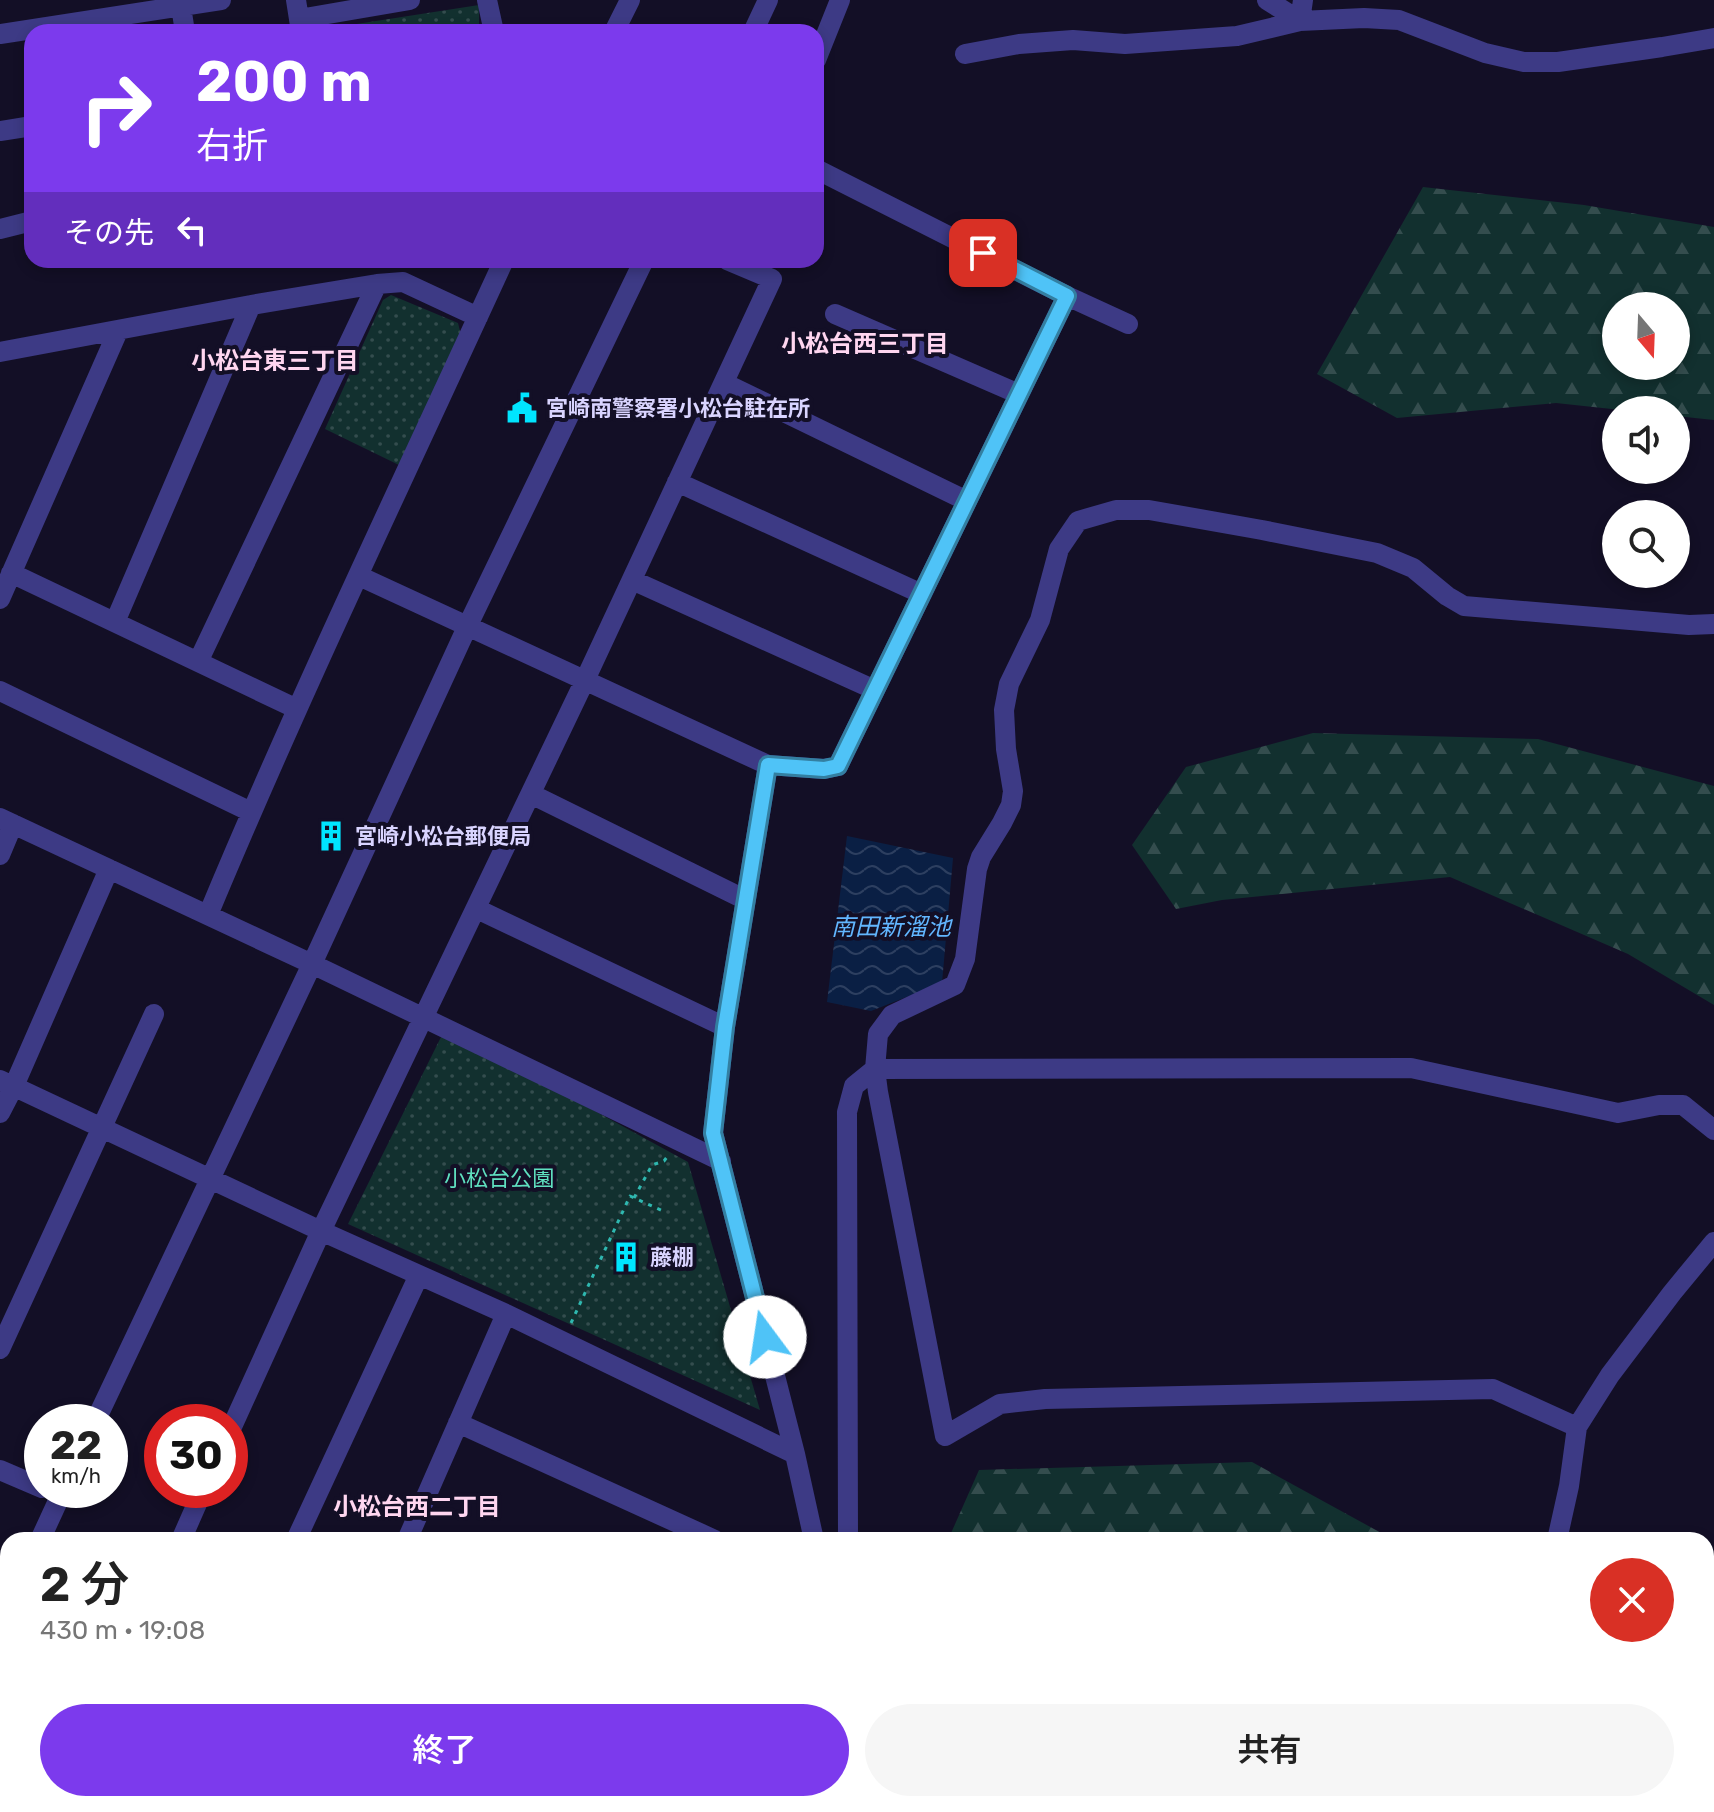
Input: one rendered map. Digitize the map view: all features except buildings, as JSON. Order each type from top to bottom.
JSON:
[{"type":"street","points":[[58,24],[180,3],[221,0]]},
{"type":"street","points":[[299,17],[368,3],[410,0]]},
{"type":"street","points":[[487,0],[492,24]]},
{"type":"street","points":[[618,24],[630,0]]},
{"type":"street","points":[[757,24],[768,0]]},
{"type":"street","points":[[824,40],[840,0]]},
{"type":"street","points":[[1267,0],[1302,10],[1399,20],[1485,53],[1524,62],[1558,62],[1714,38]]},
{"type":"street","points":[[180,3],[184,24]]},
{"type":"street","points":[[965,54],[1019,44],[1073,40],[1125,44],[1237,36],[1302,10]]},
{"type":"street","points":[[0,34],[24,30]]},
{"type":"street","points":[[0,131],[24,127]]},
{"type":"street","points":[[824,173],[1128,324]]},
{"type":"street","points":[[0,229],[24,223]]},
{"type":"street","points":[[208,915],[297,709],[500,268]]},
{"type":"street","points":[[104,1404],[468,625],[640,268]]},
{"type":"street","points":[[242,1404],[321,1231],[477,909],[772,279],[746,268]]},
{"type":"street","points":[[0,352],[251,305],[403,282],[478,317]]},
{"type":"street","points":[[198,662],[377,284]]},
{"type":"street","points":[[359,576],[768,765],[824,769],[838,766],[1067,296]]},
{"type":"street","points":[[115,622],[251,305]]},
{"type":"street","points":[[835,314],[1019,394]]},
{"type":"street","points":[[0,599],[118,331]]},
{"type":"street","points":[[724,383],[967,501]]},
{"type":"street","points":[[677,482],[922,594]]},
{"type":"street","points":[[1577,1427],[1493,1389],[1045,1399],[1000,1404],[945,1436],[875,1069],[878,1034],[892,1015],[955,985],[965,959],[977,869],[1011,805],[1013,791],[1004,710],[1009,684],[1040,620],[1059,549],[1078,521],[1116,510],[1149,510],[1377,553],[1413,568],[1464,606],[1689,625],[1714,624]]},
{"type":"street","points":[[11,573],[297,709]]},
{"type":"street","points":[[632,580],[875,690]]},
{"type":"street","points":[[0,691],[251,812]]},
{"type":"street","points":[[768,765],[725,1027],[713,1133],[812,1532]]},
{"type":"street","points":[[531,794],[746,900]]},
{"type":"street","points":[[0,855],[7,821],[721,1161]]},
{"type":"street","points":[[0,1113],[7,1083],[109,869]]},
{"type":"street","points":[[477,909],[725,1027]]},
{"type":"street","points":[[0,1349],[154,1014]]},
{"type":"street","points":[[848,1532],[847,1112],[854,1086],[875,1069],[1411,1068],[1618,1113],[1659,1105],[1683,1105],[1714,1130]]},
{"type":"street","points":[[7,1083],[506,1314],[795,1454]]},
{"type":"street","points":[[1559,1532],[1577,1427],[1610,1375],[1714,1242]]},
{"type":"street","points":[[300,1532],[419,1275]]},
{"type":"street","points":[[411,1532],[506,1314]]},
{"type":"street","points":[[458,1423],[697,1532]]},
{"type":"street","points":[[0,1470],[24,1480]]},
{"type":"street","points":[[42,1532],[48,1508]]},
{"type":"street","points":[[185,1532],[195,1508]]},
{"type":"path","points":[[634,1198],[652,1165]]},
{"type":"path","points":[[566,1334],[630,1196],[663,1211]]},
{"type":"green space","points":[[479,5],[479,24],[357,24]]},
{"type":"green space","points":[[1423,187],[1584,205],[1714,227],[1714,420],[1690,417],[1690,396],[1602,396],[1602,408],[1556,403],[1397,418],[1317,374]]},
{"type":"green space","points":[[391,295],[458,323],[461,335],[401,466],[325,429],[383,300]]},
{"type":"green space","points":[[1313,733],[1538,739],[1714,786],[1714,1005],[1628,954],[1450,877],[1222,900],[1176,909],[1132,845],[1186,767]]},
{"type":"green space","name":"小松台公園","points":[[445,1029],[688,1162],[760,1410],[348,1224]]},
{"type":"green space","points":[[1252,1462],[1379,1532],[952,1532],[979,1470]]},
{"type":"water","name":"南田新溜池","points":[[847,836],[953,858],[942,983],[871,1011],[827,1002]]},
{"type":"place","name":"宮崎南警察署小松台駐在所","points":[[522,408]]},
{"type":"place","name":"宮崎小松台郵便局","points":[[331,836]]},
{"type":"place","name":"藤棚","points":[[626,1257]]},
{"type":"district","name":"小松台西三丁目","points":[[865,344]]},
{"type":"district","name":"小松台東三丁目","points":[[275,361]]},
{"type":"district","name":"小松台西二丁目","points":[[417,1507]]},
{"type":"route","points":[[765,1337],[713,1133],[725,1027],[768,765],[824,769],[838,766],[1067,296],[983,253]]}]
